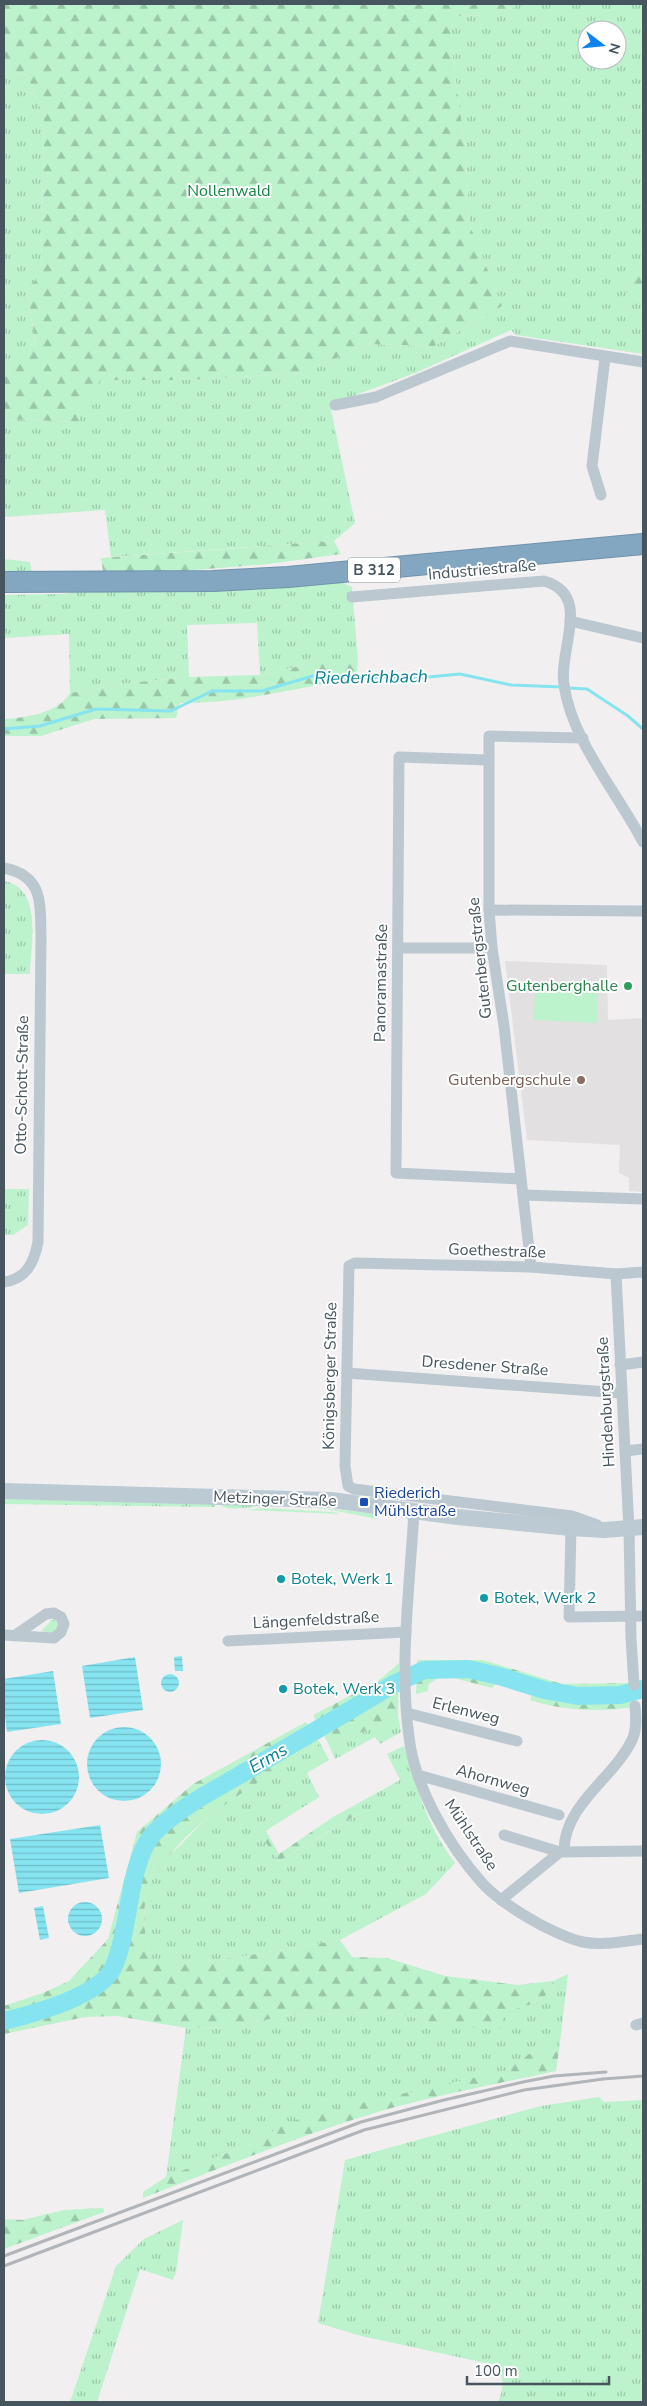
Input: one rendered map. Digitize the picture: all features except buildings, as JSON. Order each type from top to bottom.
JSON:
[{"type":"highway","name":"B 312","points":[[4,582],[214,581],[288,577],[643,544]]},
{"type":"street","points":[[336,406],[376,397],[510,341],[605,358],[643,362]]},
{"type":"street","points":[[601,495],[592,466],[605,358]]},
{"type":"street","name":"Industriestraße","points":[[352,597],[544,581],[555,584],[569,598],[572,607],[570,621]]},
{"type":"street","points":[[643,638],[570,621],[563,667],[564,688],[582,738],[643,842]]},
{"type":"street","name":"Gutenbergstraße","points":[[532,1267],[504,1026],[492,948],[489,910],[489,736],[582,738]]},
{"type":"street","name":"Panoramastraße","points":[[489,760],[399,757],[396,1173],[521,1178]]},
{"type":"street","name":"Otto-Schott-Straße","points":[[4,868],[25,876],[35,886],[40,897],[38,1242],[32,1264],[27,1271],[17,1278],[4,1282]]},
{"type":"street","points":[[489,910],[643,911]]},
{"type":"street","points":[[398,948],[492,948]]},
{"type":"street","points":[[524,1194],[643,1199]]},
{"type":"street","name":"Goethestraße","points":[[349,1266],[356,1264],[532,1267],[616,1274],[643,1272]]},
{"type":"street","name":"Königsberger Straße","points":[[348,1486],[345,1473],[349,1266]]},
{"type":"street","name":"Hindenburgstraße","points":[[616,1274],[625,1451],[636,1528],[637,1617],[631,1638],[634,1685]]},
{"type":"street","points":[[620,1365],[643,1362]]},
{"type":"street","name":"Dresdener Straße","points":[[347,1373],[621,1392]]},
{"type":"street","points":[[625,1451],[643,1449]]},
{"type":"street","name":"Metzinger Straße","points":[[348,1486],[354,1489],[572,1516],[604,1530]]},
{"type":"street","name":"Metzinger Straße","points":[[4,1491],[331,1500],[572,1528],[604,1530],[636,1528]]},
{"type":"street","name":"Mühlstraße","points":[[414,1511],[406,1632],[409,1738],[418,1775],[440,1823],[478,1876],[501,1900],[561,1936],[583,1942],[604,1943],[643,1939]]},
{"type":"street","points":[[572,1528],[569,1617],[637,1617]]},
{"type":"street","points":[[54,1613],[61,1617],[64,1624],[61,1632],[54,1638],[9,1635],[46,1614],[54,1613]]},
{"type":"street","name":"Längenfeldstraße","points":[[228,1641],[406,1632]]},
{"type":"street","points":[[501,1900],[562,1851],[568,1826],[638,1740],[635,1706]]},
{"type":"street","name":"Erlenweg","points":[[407,1713],[516,1741]]},
{"type":"street","name":"Ahornweg","points":[[418,1775],[559,1815]]},
{"type":"street","points":[[504,1834],[562,1851],[643,1851]]},
{"type":"shaded area","name":"Gutenbergschule","points":[[505,961],[607,965],[608,1020],[643,1018],[643,1192],[629,1191],[629,1178],[619,1173],[620,1145],[527,1140]]},
{"type":"green space","name":"Nollenwald","points":[[4,4],[514,4],[513,9],[483,15],[453,16],[451,46],[466,154],[469,223],[502,306],[434,346],[366,344],[304,373],[189,380],[100,380],[77,422],[4,419],[4,372],[36,348],[27,287],[41,276],[44,117],[27,75],[4,69]]},
{"type":"green space","points":[[514,4],[643,4],[643,257],[626,292],[639,301],[643,295],[643,354],[516,335],[511,330],[415,373],[345,399],[331,410],[355,523],[334,541],[111,557],[105,510],[4,517],[4,419],[77,422],[100,380],[189,380],[304,373],[366,344],[434,346],[502,306],[469,223],[466,154],[451,46],[452,16],[483,15],[513,9]]},
{"type":"green space","points":[[4,69],[27,75],[44,117],[41,276],[27,288],[36,349],[4,372]]},
{"type":"green space","points":[[643,257],[643,295],[639,301],[626,292]]},
{"type":"green space","points":[[334,541],[341,554],[269,564],[182,571],[103,571],[101,558]]},
{"type":"green space","points":[[4,559],[30,562],[32,573],[4,572]]},
{"type":"green space","points":[[339,581],[352,587],[358,662],[318,662],[260,675],[257,623],[187,625],[189,677],[129,683],[70,693],[69,634],[4,638],[4,595],[62,594],[104,589]]},
{"type":"green space","points":[[318,662],[358,662],[356,679],[224,701],[180,703],[176,718],[94,719],[41,736],[4,736],[4,719],[31,716],[50,710],[65,700],[70,693],[129,683],[189,677],[260,675]]},
{"type":"green space","points":[[4,881],[16,886],[25,894],[30,906],[32,933],[30,974],[4,974]]},
{"type":"green space","points":[[535,985],[598,987],[597,1023],[534,1020]]},
{"type":"green space","points":[[4,1189],[29,1189],[28,1225],[13,1235],[4,1235]]},
{"type":"green space","points":[[4,1496],[215,1502],[215,1507],[4,1504]]},
{"type":"green space","points":[[264,1502],[378,1514],[376,1519],[304,1507],[274,1505],[236,1508],[222,1506],[222,1504]]},
{"type":"green space","points":[[264,1508],[333,1512],[340,1514],[246,1510]]},
{"type":"green space","points":[[53,1619],[60,1624],[54,1633],[41,1631]]},
{"type":"green space","points":[[417,1660],[483,1660],[562,1684],[632,1683],[633,1707],[581,1710],[543,1704],[530,1700],[532,1694],[496,1684],[492,1688],[442,1675],[428,1685],[428,1691],[416,1694]]},
{"type":"green space","points":[[399,1663],[398,1716],[366,1731],[328,1743],[313,1715],[377,1682]]},
{"type":"green space","points":[[398,1716],[401,1732],[380,1744],[375,1737],[335,1759],[328,1743],[366,1731]]},
{"type":"green space","points":[[306,1722],[320,1743],[218,1810],[187,1836],[169,1855],[155,1862],[144,1911],[149,1960],[208,1962],[340,1940],[352,1957],[387,1958],[445,1976],[518,1985],[553,1981],[555,1990],[529,2005],[506,2011],[500,2029],[445,2026],[406,2015],[370,2012],[290,2015],[230,2027],[186,2028],[117,2016],[85,2017],[4,2034],[4,2006],[43,1993],[69,1981],[108,1939],[137,1832],[193,1784]]},
{"type":"green space","points":[[320,1743],[329,1760],[307,1773],[319,1797],[261,1834],[279,1861],[359,1814],[355,1805],[400,1780],[387,1754],[404,1746],[418,1793],[430,1821],[455,1863],[426,1894],[340,1940],[208,1962],[149,1961],[144,1911],[155,1862],[173,1852],[215,1812]]},
{"type":"green space","points":[[355,1805],[360,1813],[279,1861],[260,1834],[266,1831],[279,1854],[333,1817]]},
{"type":"green space","points":[[568,1974],[559,2050],[529,2054],[505,2071],[279,2127],[258,2141],[166,2177],[186,2028],[230,2027],[290,2015],[370,2012],[406,2015],[445,2026],[529,2005],[555,1990],[553,1981]]},
{"type":"green space","points":[[559,2050],[556,2071],[445,2095],[348,2121],[143,2198],[143,2192],[166,2177],[258,2141],[279,2127],[311,2114],[505,2071],[529,2054]]},
{"type":"green space","points":[[599,2097],[604,2102],[643,2100],[643,2402],[498,2402],[502,2378],[495,2365],[361,2336],[318,2323],[345,2160],[541,2106]]},
{"type":"green space","points":[[103,2208],[104,2212],[4,2249],[4,2219],[23,2220],[64,2210]]},
{"type":"green space","points":[[183,2220],[176,2272],[173,2280],[140,2269],[97,2402],[70,2402],[116,2266],[144,2239]]},
{"type":"water","points":[[182,1656],[183,1671],[175,1671],[174,1657]]},
{"type":"water","points":[[135,1657],[143,1710],[90,1718],[82,1666]]},
{"type":"water","points":[[53,1671],[61,1724],[7,1732],[4,1709],[4,1679]]},
{"type":"water","points":[[170,1674],[176,1677],[179,1683],[176,1689],[170,1692],[164,1689],[161,1683],[164,1677]]},
{"type":"water","points":[[124,1727],[138,1730],[150,1738],[158,1750],[161,1764],[158,1778],[150,1790],[138,1798],[124,1801],[110,1798],[98,1790],[90,1778],[87,1764],[90,1750],[98,1738],[110,1730]]},
{"type":"water","points":[[42,1740],[56,1743],[68,1751],[76,1763],[79,1777],[76,1791],[68,1803],[56,1811],[42,1814],[28,1811],[16,1803],[8,1791],[5,1777],[8,1763],[16,1751],[28,1743]]},
{"type":"water","points":[[100,1825],[109,1878],[19,1893],[10,1839]]},
{"type":"water","points":[[85,1902],[97,1907],[102,1919],[97,1931],[85,1936],[73,1931],[68,1919],[73,1907]]},
{"type":"water","points":[[43,1906],[49,1938],[40,1940],[34,1908]]},
{"type":"waterway","name":"Riederichbach","points":[[4,729],[40,726],[96,709],[171,711],[212,691],[262,691],[316,675],[407,679],[460,674],[511,685],[562,687]]},
{"type":"waterway","name":"Riederichbach","points":[[568,688],[587,689],[628,716],[643,729]]},
{"type":"waterway","name":"Erms","points":[[4,2021],[63,2003],[104,1980],[116,1961],[139,1860],[145,1846],[159,1828],[200,1798],[392,1685],[424,1670],[468,1669],[499,1676],[544,1690],[578,1696],[620,1695],[643,1689]]},
{"type":"railway","points":[[4,2256],[361,2122],[523,2082],[554,2076],[606,2072]]},
{"type":"railway","points":[[4,2266],[364,2130],[524,2090],[603,2079],[643,2076]]},
{"type":"place","name":"Gutenberghalle","points":[[628,986]]},
{"type":"place","name":"Gutenbergschule","points":[[581,1080]]},
{"type":"place","name":"Riederich Mühlstraße","points":[[364,1502]]},
{"type":"place","name":"Botek, Werk 1","points":[[281,1579]]},
{"type":"place","name":"Botek, Werk 2","points":[[484,1598]]},
{"type":"place","name":"Botek, Werk 3","points":[[283,1689]]}]
